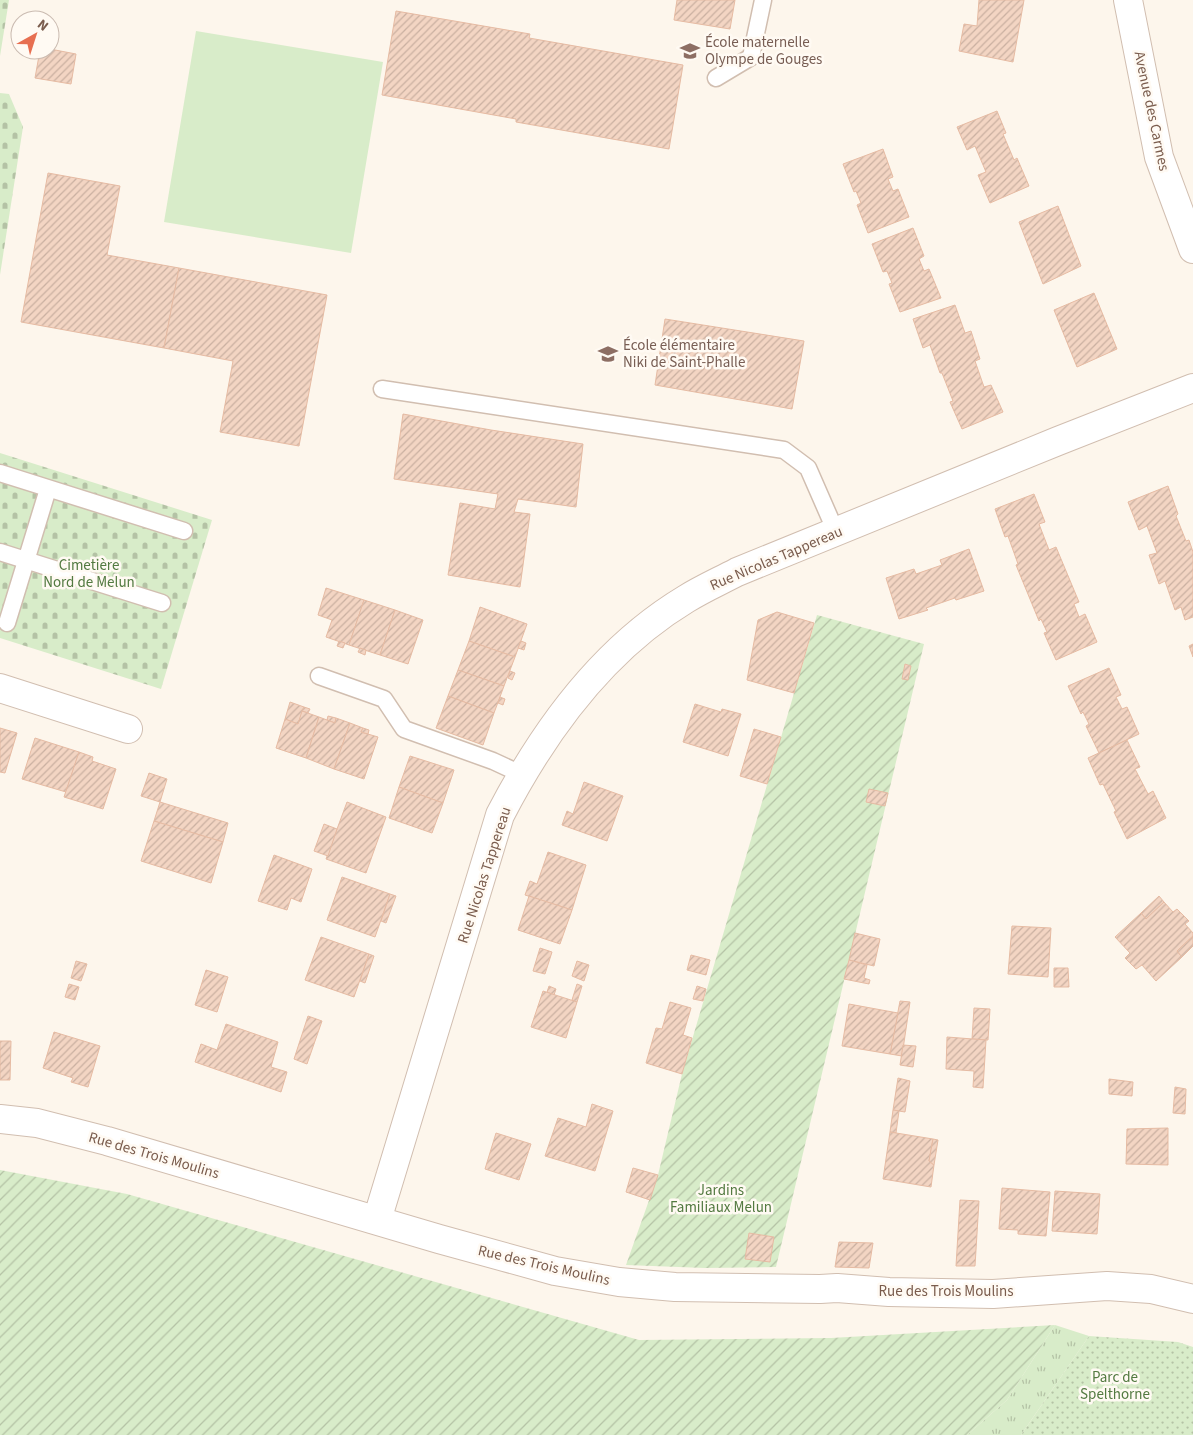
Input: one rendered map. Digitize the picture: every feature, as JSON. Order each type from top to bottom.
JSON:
[{"type":"street","name":"Avenue des Carmes","points":[[1128,0],[1159,156],[1193,248]]},
{"type":"street","name":"Rue Nicolas Tappereau","points":[[377,1220],[500,815],[521,774],[552,728],[594,674],[638,634],[686,599],[736,572],[1193,388]]},
{"type":"street","points":[[0,688],[128,729]]},
{"type":"street","name":"Rue des Trois Moulins","points":[[0,1119],[37,1123],[107,1141],[439,1239],[555,1271],[619,1282],[675,1287],[837,1288],[889,1292],[993,1294],[1107,1286],[1151,1289],[1193,1299]]},
{"type":"lane","points":[[716,78],[751,57],[763,0]]},
{"type":"lane","points":[[382,389],[784,450],[808,468],[836,532]]},
{"type":"lane","points":[[0,473],[184,531]]},
{"type":"lane","points":[[7,623],[48,488]]},
{"type":"lane","points":[[0,552],[162,603]]},
{"type":"lane","points":[[319,676],[384,699],[404,729],[493,761],[521,774]]},
{"type":"green space","points":[[0,0],[9,0],[0,56]]},
{"type":"green space","points":[[196,31],[383,62],[351,253],[164,222]]},
{"type":"green space","points":[[0,93],[9,94],[23,127],[0,275]]},
{"type":"green space","name":"Cimetière Nord de Melun","points":[[0,453],[212,520],[161,689],[0,638]]},
{"type":"green space","name":"Jardins Familiaux Melun","points":[[817,615],[924,644],[776,1267],[705,1268],[626,1265],[658,1175],[682,1074]]},
{"type":"green space","points":[[0,1170],[127,1194],[639,1340],[831,1338],[1055,1325],[1007,1400],[967,1435],[0,1435]]},
{"type":"green space","points":[[1055,1325],[1089,1336],[1021,1435],[967,1435],[1007,1400]]},
{"type":"green space","name":"Parc de Spelthorne","points":[[1089,1336],[1178,1342],[1193,1347],[1193,1435],[1021,1435]]},
{"type":"building","points":[[677,0],[735,0],[730,29],[674,20]]},
{"type":"building","points":[[979,0],[1024,0],[1013,62],[959,51],[964,24],[977,26]]},
{"type":"building","points":[[396,11],[530,34],[529,38],[683,65],[669,149],[516,122],[516,119],[382,95]]},
{"type":"building","points":[[60,51],[76,54],[71,84],[35,78],[38,60],[60,60]]},
{"type":"building","points":[[997,111],[1006,133],[1003,134],[1014,160],[1017,158],[1029,186],[990,203],[978,175],[986,172],[975,146],[967,150],[957,127]]},
{"type":"building","points":[[883,149],[893,177],[888,179],[893,191],[898,189],[909,217],[868,233],[857,205],[861,203],[856,191],[854,192],[843,164]]},
{"type":"building","points":[[48,173],[120,186],[107,255],[179,268],[164,348],[21,322]]},
{"type":"building","points":[[1058,206],[1081,266],[1043,284],[1019,222]]},
{"type":"building","points":[[913,228],[924,256],[919,259],[924,271],[929,269],[941,298],[900,312],[889,284],[892,283],[887,271],[883,272],[872,244]]},
{"type":"building","points":[[179,268],[327,295],[299,446],[220,432],[233,361],[164,348]]},
{"type":"building","points":[[1094,293],[1117,349],[1077,367],[1054,310]]},
{"type":"building","points":[[955,305],[965,333],[971,331],[980,359],[975,361],[984,387],[991,385],[1003,412],[962,429],[950,402],[953,401],[930,345],[923,348],[913,319]]},
{"type":"building","points":[[665,319],[804,341],[792,409],[655,385]]},
{"type":"building","points":[[403,414],[583,444],[576,507],[518,499],[514,512],[530,514],[520,587],[448,575],[460,503],[495,509],[498,494],[394,479]]},
{"type":"building","points":[[1168,486],[1178,514],[1176,516],[1186,541],[1189,540],[1193,552],[1193,617],[1185,620],[1181,607],[1175,610],[1165,581],[1159,584],[1149,555],[1157,553],[1147,526],[1139,530],[1128,502]]},
{"type":"building","points":[[1034,494],[1045,522],[1039,524],[1049,550],[1056,547],[1079,602],[1074,604],[1079,617],[1085,614],[1097,642],[1056,660],[1044,633],[1047,632],[1041,619],[1039,621],[1016,565],[1018,564],[1008,536],[1005,537],[995,509]]},
{"type":"building","points":[[969,549],[984,591],[956,600],[955,598],[926,608],[928,610],[899,619],[886,578],[914,569],[916,574],[942,565],[940,560]]},
{"type":"building","points":[[326,588],[364,600],[349,645],[326,637],[332,620],[318,615]]},
{"type":"building","points":[[364,600],[395,610],[380,655],[349,645]]},
{"type":"building","points":[[480,607],[527,624],[515,657],[469,641]]},
{"type":"building","points":[[395,610],[423,620],[408,664],[380,655]]},
{"type":"building","points":[[777,612],[814,623],[794,693],[747,680],[758,620]]},
{"type":"building","points":[[339,641],[345,643],[343,648],[337,646]]},
{"type":"building","points":[[469,641],[515,657],[504,686],[458,670]]},
{"type":"building","points":[[521,641],[526,643],[524,650],[518,648]]},
{"type":"building","points":[[1193,644],[1193,657],[1189,646]]},
{"type":"building","points":[[360,648],[366,650],[365,655],[358,652]]},
{"type":"building","points":[[905,664],[911,666],[908,680],[902,679]]},
{"type":"building","points":[[1109,668],[1121,695],[1116,697],[1122,709],[1127,707],[1139,734],[1099,753],[1086,726],[1089,724],[1083,712],[1081,714],[1068,686]]},
{"type":"building","points":[[458,670],[504,686],[494,713],[448,696]]},
{"type":"building","points":[[510,671],[515,673],[512,680],[508,678]]},
{"type":"building","points":[[448,696],[494,713],[483,745],[436,728]]},
{"type":"building","points":[[500,697],[505,699],[503,705],[498,703]]},
{"type":"building","points":[[290,702],[304,707],[298,724],[285,719]]},
{"type":"building","points":[[695,704],[721,712],[722,709],[741,714],[728,756],[683,742]]},
{"type":"building","points":[[304,707],[310,709],[308,713],[302,711]]},
{"type":"building","points":[[302,711],[319,717],[306,758],[276,748],[285,719],[298,724]]},
{"type":"building","points":[[328,716],[336,718],[335,723],[327,720]]},
{"type":"building","points":[[319,717],[335,723],[336,718],[350,723],[334,769],[306,758]]},
{"type":"building","points":[[350,723],[363,728],[361,732],[378,737],[364,779],[334,769]]},
{"type":"building","points":[[0,728],[17,733],[5,773],[0,772]]},
{"type":"building","points":[[363,728],[369,730],[368,734],[361,732]]},
{"type":"building","points":[[754,729],[781,737],[767,784],[740,776]]},
{"type":"building","points":[[35,738],[79,752],[66,792],[22,779]]},
{"type":"building","points":[[1127,740],[1140,767],[1135,769],[1148,794],[1153,791],[1166,818],[1127,839],[1103,784],[1100,785],[1088,758]]},
{"type":"building","points":[[79,752],[93,757],[92,761],[116,769],[103,809],[64,797]]},
{"type":"building","points":[[410,756],[454,770],[443,803],[399,787]]},
{"type":"building","points":[[149,773],[167,779],[160,802],[141,796]]},
{"type":"building","points":[[584,782],[623,796],[607,841],[562,825],[567,811],[573,814]]},
{"type":"building","points":[[399,787],[443,803],[432,833],[389,818]]},
{"type":"building","points":[[869,789],[888,793],[885,806],[866,802]]},
{"type":"building","points":[[160,802],[228,823],[223,842],[154,821]]},
{"type":"building","points":[[347,802],[386,817],[366,873],[326,859]]},
{"type":"building","points":[[154,821],[223,842],[211,883],[141,861]]},
{"type":"building","points":[[324,824],[337,829],[328,856],[314,851]]},
{"type":"building","points":[[548,852],[586,865],[572,910],[525,895],[530,881],[537,884]]},
{"type":"building","points":[[274,855],[312,869],[301,902],[291,898],[287,910],[258,901]]},
{"type":"building","points":[[342,877],[390,894],[375,937],[327,920]]},
{"type":"building","points":[[390,894],[396,896],[386,923],[381,921]]},
{"type":"building","points":[[529,896],[572,910],[560,944],[518,930]]},
{"type":"building","points":[[1159,896],[1164,902],[1146,919],[1141,913]]},
{"type":"building","points":[[1164,902],[1173,912],[1177,909],[1189,921],[1185,924],[1193,933],[1193,936],[1177,951],[1182,957],[1156,981],[1142,965],[1136,969],[1125,958],[1130,953],[1115,937],[1141,913],[1146,919]]},
{"type":"building","points":[[1012,926],[1051,928],[1048,977],[1008,974]]},
{"type":"building","points":[[855,933],[880,939],[874,966],[849,960]]},
{"type":"building","points":[[1193,936],[1193,946],[1182,957],[1177,951]]},
{"type":"building","points":[[321,937],[369,954],[354,997],[305,980]]},
{"type":"building","points":[[540,948],[552,952],[545,974],[533,971]]},
{"type":"building","points":[[369,954],[374,956],[365,983],[360,981]]},
{"type":"building","points":[[691,955],[710,960],[706,975],[687,970]]},
{"type":"building","points":[[849,960],[867,965],[864,978],[870,980],[869,984],[844,979]]},
{"type":"building","points":[[76,961],[87,964],[81,981],[71,978]]},
{"type":"building","points":[[577,961],[589,965],[584,981],[572,976]]},
{"type":"building","points":[[1054,968],[1068,968],[1069,987],[1054,987]]},
{"type":"building","points":[[206,970],[228,977],[217,1012],[195,1005]]},
{"type":"building","points":[[69,984],[79,987],[75,1000],[65,997]]},
{"type":"building","points":[[577,984],[582,986],[577,1002],[572,1000]]},
{"type":"building","points":[[549,986],[556,989],[554,995],[547,992]]},
{"type":"building","points":[[697,986],[706,989],[703,1001],[693,999]]},
{"type":"building","points":[[543,991],[577,1002],[566,1038],[531,1027]]},
{"type":"building","points":[[900,1001],[910,1002],[902,1056],[890,1054]]},
{"type":"building","points":[[670,1002],[691,1008],[683,1035],[692,1038],[682,1074],[646,1063],[656,1028],[662,1029]]},
{"type":"building","points":[[849,1004],[898,1013],[890,1054],[842,1046]]},
{"type":"building","points":[[974,1008],[990,1009],[988,1040],[972,1039]]},
{"type":"building","points":[[308,1016],[322,1021],[307,1064],[294,1059]]},
{"type":"building","points":[[226,1024],[278,1042],[271,1067],[287,1072],[281,1092],[195,1062],[201,1044],[217,1050]]},
{"type":"building","points":[[54,1032],[100,1046],[88,1087],[71,1082],[73,1078],[43,1068]]},
{"type":"building","points":[[947,1037],[986,1040],[983,1088],[973,1087],[974,1071],[946,1069]]},
{"type":"building","points":[[0,1041],[11,1041],[10,1080],[0,1080]]},
{"type":"building","points":[[903,1045],[916,1046],[913,1067],[900,1065]]},
{"type":"building","points":[[898,1078],[910,1081],[905,1112],[893,1110]]},
{"type":"building","points":[[1109,1079],[1133,1082],[1132,1096],[1109,1094]]},
{"type":"building","points":[[1175,1087],[1186,1089],[1185,1114],[1173,1113]]},
{"type":"building","points":[[592,1104],[613,1111],[595,1171],[545,1156],[558,1118],[586,1127]]},
{"type":"building","points":[[893,1110],[899,1111],[896,1133],[890,1132]]},
{"type":"building","points":[[1168,1128],[1168,1165],[1126,1164],[1127,1129]]},
{"type":"building","points":[[890,1132],[933,1139],[929,1161],[934,1165],[931,1187],[883,1179]]},
{"type":"building","points":[[496,1133],[531,1144],[519,1180],[485,1169]]},
{"type":"building","points":[[933,1139],[938,1140],[934,1165],[929,1161]]},
{"type":"building","points":[[633,1168],[658,1175],[650,1200],[626,1192]]},
{"type":"building","points":[[1002,1188],[1050,1192],[1046,1236],[1018,1234],[1018,1230],[999,1229]]},
{"type":"building","points":[[1055,1191],[1100,1194],[1097,1234],[1052,1231]]},
{"type":"building","points":[[960,1200],[979,1201],[975,1266],[956,1266]]},
{"type":"building","points":[[749,1233],[774,1237],[770,1262],[745,1259]]},
{"type":"building","points":[[839,1242],[873,1243],[869,1268],[835,1267]]},
{"type":"place","name":"École maternelle Olympe de Gouges","points":[[690,51]]},
{"type":"place","name":"École élémentaire Niki de Saint-Phalle","points":[[608,354]]}]
